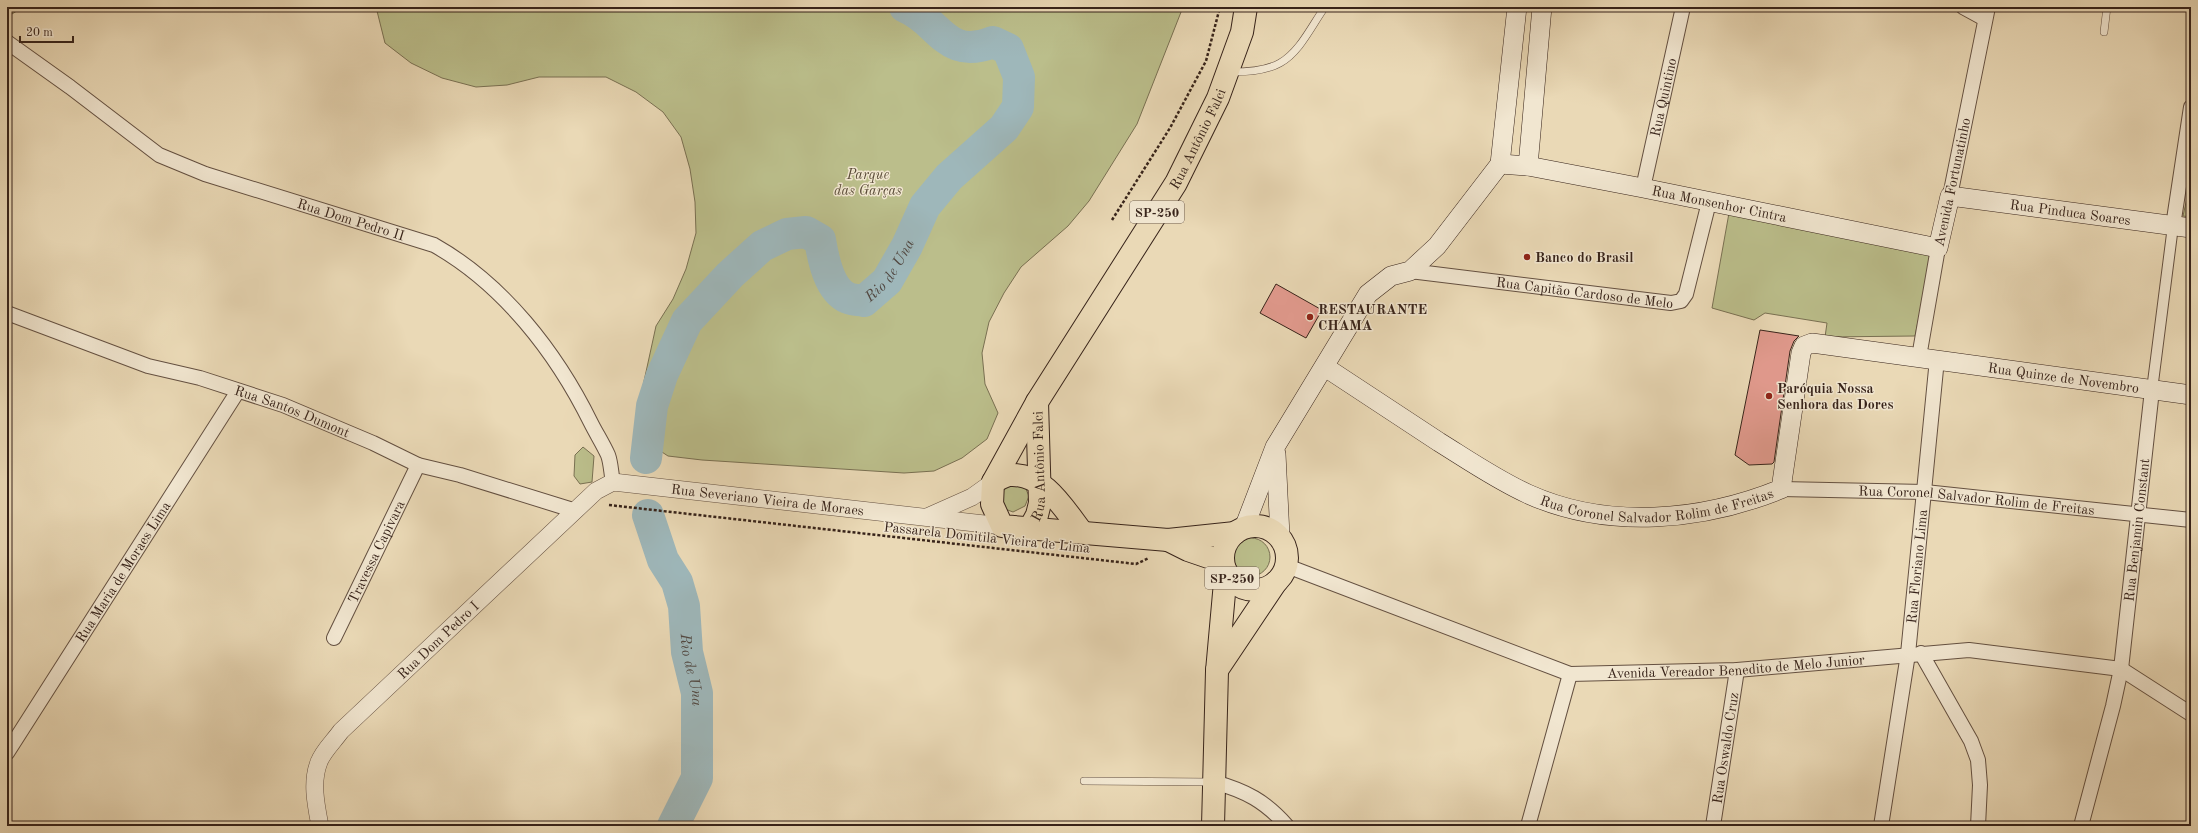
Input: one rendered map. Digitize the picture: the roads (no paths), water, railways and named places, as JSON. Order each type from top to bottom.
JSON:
[{"type":"main road","name":"Rua Antônio Falci","points":[[1002,526],[992,504],[993,482],[1037,402],[1176,183],[1218,98],[1242,32],[1246,7]]},
{"type":"main road","points":[[1239,530],[1276,447],[1368,294],[1391,276],[1410,271],[1437,246],[1500,164],[1517,7]]},
{"type":"main road","points":[[1528,166],[1542,7]]},
{"type":"main road","name":"Rua Monsenhor Cintra","points":[[1500,164],[1528,166],[1643,188],[1938,248]]},
{"type":"main road","name":"Rua Pinduca Soares","points":[[1950,196],[2182,227]]},
{"type":"main road","name":"Avenida Fortunatinho","points":[[1938,248],[1950,196]]},
{"type":"main road","points":[[1781,488],[1801,353],[1804,346],[1812,343],[1928,358]]},
{"type":"main road","name":"Rua Quinze de Novembro","points":[[1928,358],[2191,395]]},
{"type":"main road","name":"Rua Coronel Salvador Rolim de Freitas","points":[[1325,367],[1478,466],[1528,494],[1584,512],[1631,517],[1669,517],[1712,511],[1750,502],[1781,488]]},
{"type":"main road","name":"Rua Antônio Falci","points":[[1030,528],[1037,515],[1040,503],[1037,402]]},
{"type":"main road","points":[[1276,447],[1276,488],[1280,536],[1287,550],[1281,574]]},
{"type":"main road","name":"Rua Severiano Vieira de Moraes","points":[[993,482],[1009,475],[1023,476],[1039,484],[1052,494],[1082,532]]},
{"type":"main road","name":"Rua Severiano Vieira de Moraes","points":[[1002,526],[1165,540],[1239,530]]},
{"type":"main road","name":"SP-250","points":[[1213,826],[1216,671],[1225,566],[1224,551],[1228,541],[1239,530],[1263,526],[1280,536]]},
{"type":"main road","name":"Rua Severiano Vieira de Moraes","points":[[1165,540],[1225,566]]},
{"type":"main road","name":"SP-250","points":[[1225,566],[1239,586],[1258,590],[1281,574]]},
{"type":"main road","name":"SP-250","points":[[1216,671],[1281,574]]},
{"type":"street","name":"Rua Quintino","points":[[1643,188],[1683,7]]},
{"type":"street","points":[[1963,7],[1986,13]]},
{"type":"street","name":"Avenida Fortunatinho","points":[[1950,196],[1986,13]]},
{"type":"street","name":"Rua Dom Pedro II","points":[[7,42],[70,87],[159,155],[205,174],[434,245],[460,260],[490,285],[520,315],[561,369],[580,400],[608,456],[613,482]]},
{"type":"street","points":[[2152,390],[2182,227],[2191,107]]},
{"type":"street","name":"Rua Capitão Cardoso de Melo","points":[[1410,271],[1672,303],[1681,301],[1686,294],[1709,202]]},
{"type":"street","name":"Avenida Fortunatinho","points":[[1928,358],[1938,248]]},
{"type":"street","name":"Rua Santos Dumont","points":[[7,313],[148,366],[200,378],[283,405],[373,443],[418,465],[580,506]]},
{"type":"street","name":"Rua Floriano Lima","points":[[1881,826],[1914,653],[1925,492],[1928,358]]},
{"type":"street","name":"Rua Benjamin Constant","points":[[2081,826],[2113,706],[2120,669],[2152,390]]},
{"type":"street","name":"Rua Maria de Moraes Lima","points":[[7,753],[238,391]]},
{"type":"street","name":"Travessa Capivara","points":[[334,638],[418,465]]},
{"type":"street","name":"Rua Dom Pedro I","points":[[320,826],[315,800],[315,778],[319,760],[341,732],[596,491],[613,482]]},
{"type":"street","name":"Rua Severiano Vieira de Moraes","points":[[613,482],[1002,526]]},
{"type":"street","name":"Rua Severiano Vieira de Moraes","points":[[923,518],[960,504],[993,482]]},
{"type":"street","name":"Rua Coronel Salvador Rolim de Freitas","points":[[1781,488],[1925,492],[2191,520]]},
{"type":"street","name":"Avenida Vereador Benedito de Melo Junior","points":[[1281,574],[1570,674],[1737,670],[1914,653],[1969,650],[2120,669],[2191,714]]},
{"type":"street","points":[[1914,653],[1971,741],[1978,760],[1980,785],[1978,826]]},
{"type":"street","name":"Rua Oswaldo Cruz","points":[[1713,826],[1737,670]]},
{"type":"street","points":[[1528,826],[1570,674]]},
{"type":"street","points":[[1214,782],[1242,790],[1265,803],[1287,826]]},
{"type":"lane","points":[[1227,73],[1254,71],[1280,63],[1305,39],[1325,7]]},
{"type":"lane","points":[[2104,32],[2107,7]]},
{"type":"lane","points":[[1084,781],[1214,782]]},
{"type":"waterway","name":"Rio de Una","points":[[646,458],[652,406],[662,375],[687,321],[730,275],[762,246],[787,234],[806,232],[820,240],[828,273],[841,294],[854,300],[864,301],[887,281],[907,246],[925,206],[949,177],[1004,128],[1018,107],[1019,77],[1008,49],[993,42],[977,47],[964,47],[953,43],[917,13],[905,7]]},
{"type":"waterway","name":"Rio de Una","points":[[648,515],[663,560],[677,582],[684,606],[687,652],[697,693],[697,778],[673,826]]},
{"type":"place","name":"Banco do Brasil","points":[[1527,257]]},
{"type":"place","name":"RESTAURANTE CHAMA","points":[[1310,317]]},
{"type":"place","name":"Paróquia Nossa Senhora das Dores","points":[[1769,396]]},
{"type":"park label","name":"Parque das Garças","points":[[868,182]]}]
